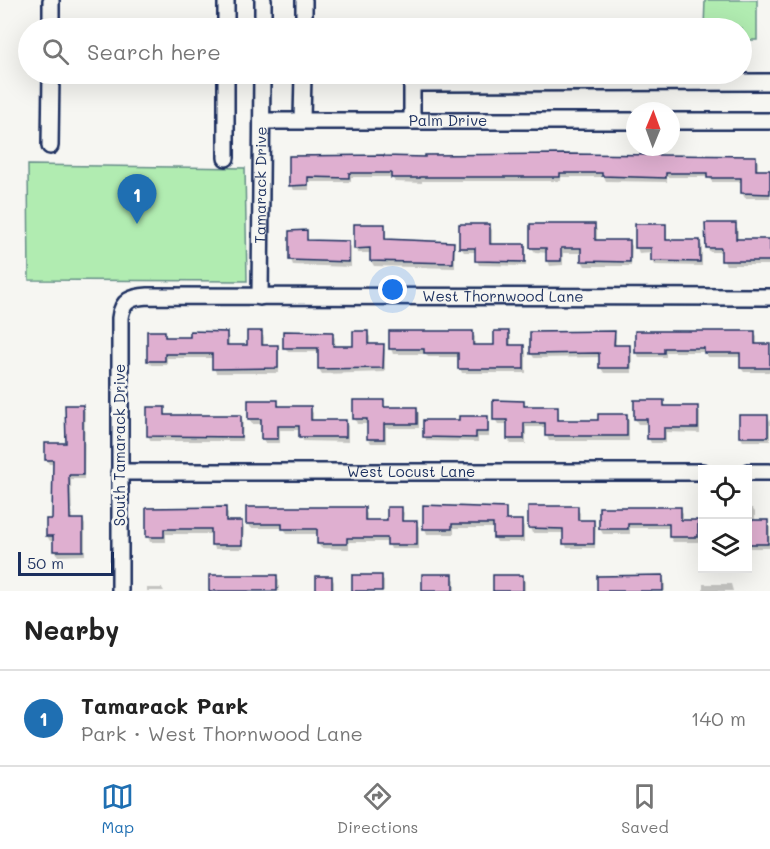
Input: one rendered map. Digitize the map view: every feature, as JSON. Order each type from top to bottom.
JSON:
[{"type":"street","points":[[51,0],[51,18]]},
{"type":"street","points":[[226,0],[226,18]]},
{"type":"street","points":[[263,0],[263,18]]},
{"type":"street","points":[[304,0],[304,18]]},
{"type":"street","points":[[752,82],[770,82]]},
{"type":"street","points":[[50,146],[51,84]]},
{"type":"street","points":[[225,158],[226,84]]},
{"type":"street","name":"Tamarack Drive","points":[[260,297],[262,84]]},
{"type":"street","points":[[302,120],[303,84]]},
{"type":"street","points":[[412,84],[412,121]]},
{"type":"street","name":"Palm Drive","points":[[262,121],[626,121]]},
{"type":"street","points":[[680,121],[770,121]]},
{"type":"street","name":"West Thornwood Lane","points":[[126,300],[148,296],[770,297]]},
{"type":"street","name":"South Tamarack Drive","points":[[120,591],[120,318],[126,300]]},
{"type":"street","name":"West Locust Lane","points":[[119,472],[698,472]]},
{"type":"street","points":[[752,472],[770,472]]},
{"type":"green space","points":[[705,0],[757,0],[757,40],[752,40],[752,18],[704,18]]},
{"type":"green space","points":[[28,165],[245,168],[247,281],[29,280]]},
{"type":"building","points":[[425,155],[756,156],[756,170],[770,170],[770,194],[741,193],[741,178],[707,178],[707,173],[666,173],[666,178],[602,176],[602,173],[560,173],[560,177],[391,178],[391,173],[349,173],[349,178],[308,177],[308,185],[289,186],[289,156],[425,157]]},
{"type":"building","points":[[705,223],[736,223],[736,239],[770,239],[770,261],[721,261],[721,248],[706,248]]},
{"type":"building","points":[[354,224],[385,224],[385,239],[454,242],[453,263],[370,261],[370,248],[354,249]]},
{"type":"building","points":[[459,224],[490,224],[490,244],[525,244],[525,262],[475,261],[475,248],[459,248]]},
{"type":"building","points":[[530,224],[595,224],[595,240],[630,240],[630,262],[581,261],[581,248],[561,248],[561,261],[546,261],[546,248],[530,248]]},
{"type":"building","points":[[635,224],[666,224],[666,240],[700,240],[700,262],[651,261],[651,248],[635,248]]},
{"type":"building","points":[[307,230],[307,240],[349,241],[349,262],[289,260],[289,231]]},
{"type":"building","points":[[147,331],[165,331],[165,337],[190,337],[190,331],[227,332],[227,345],[247,345],[247,331],[262,331],[262,345],[278,345],[278,368],[212,369],[212,354],[165,354],[165,361],[147,361]]},
{"type":"building","points":[[283,331],[333,332],[333,346],[353,346],[353,331],[368,331],[368,344],[384,344],[383,368],[318,369],[318,348],[283,348]]},
{"type":"building","points":[[389,331],[473,331],[473,345],[494,345],[494,331],[509,331],[509,345],[524,345],[524,369],[458,369],[458,353],[424,353],[424,349],[389,349]]},
{"type":"building","points":[[615,331],[614,345],[630,345],[630,368],[599,368],[599,353],[530,354],[530,332]]},
{"type":"building","points":[[635,331],[755,331],[755,344],[770,344],[770,368],[740,368],[740,353],[704,353],[704,348],[664,348],[664,353],[635,353]]},
{"type":"building","points":[[248,400],[278,400],[278,406],[311,406],[311,420],[346,420],[346,437],[299,437],[299,426],[278,426],[278,439],[261,439],[261,419],[248,419]]},
{"type":"building","points":[[353,400],[384,400],[384,407],[417,407],[417,424],[384,424],[384,439],[367,439],[367,419],[353,419]]},
{"type":"building","points":[[493,400],[524,401],[524,406],[558,406],[558,420],[598,420],[598,414],[627,414],[627,436],[545,436],[545,423],[524,423],[524,439],[507,439],[507,420],[493,420]]},
{"type":"building","points":[[634,400],[664,400],[664,406],[698,406],[698,428],[664,428],[664,439],[647,439],[647,419],[634,419]]},
{"type":"building","points":[[65,405],[83,405],[83,475],[69,475],[70,519],[83,519],[83,551],[53,551],[53,536],[46,536],[46,519],[52,519],[53,460],[45,460],[45,443],[66,443]]},
{"type":"building","points":[[147,407],[165,407],[165,415],[241,415],[241,437],[147,436]]},
{"type":"building","points":[[739,415],[768,415],[768,437],[739,437]]},
{"type":"building","points":[[459,416],[488,416],[488,432],[476,432],[476,438],[423,437],[423,420],[459,420]]},
{"type":"building","points":[[423,505],[506,508],[506,520],[522,520],[522,538],[493,538],[493,524],[452,524],[452,529],[423,529]]},
{"type":"building","points":[[528,506],[578,506],[578,520],[594,520],[594,544],[563,544],[563,529],[528,528]]},
{"type":"building","points":[[226,507],[226,521],[242,521],[242,545],[211,545],[211,529],[164,529],[164,537],[146,537],[146,508]]},
{"type":"building","points":[[246,507],[365,507],[365,520],[387,520],[387,507],[402,507],[402,521],[417,521],[417,545],[387,545],[387,538],[347,538],[347,544],[317,544],[317,529],[282,529],[282,524],[246,524]]},
{"type":"building","points":[[599,507],[681,507],[681,520],[698,520],[698,537],[669,537],[669,524],[628,524],[628,529],[599,529]]},
{"type":"building","points":[[752,520],[768,520],[768,544],[752,544]]},
{"type":"building","points":[[422,574],[453,574],[453,591],[422,591]]},
{"type":"building","points":[[209,575],[277,575],[277,591],[209,591]]},
{"type":"building","points":[[352,575],[382,575],[382,591],[352,591]]},
{"type":"building","points":[[493,575],[523,575],[523,591],[493,591]]},
{"type":"building","points":[[663,575],[663,591],[597,591],[597,576]]},
{"type":"building","points":[[316,576],[332,576],[332,591],[316,591]]},
{"type":"place","name":"Tamarack Park","points":[[137,224]]}]
